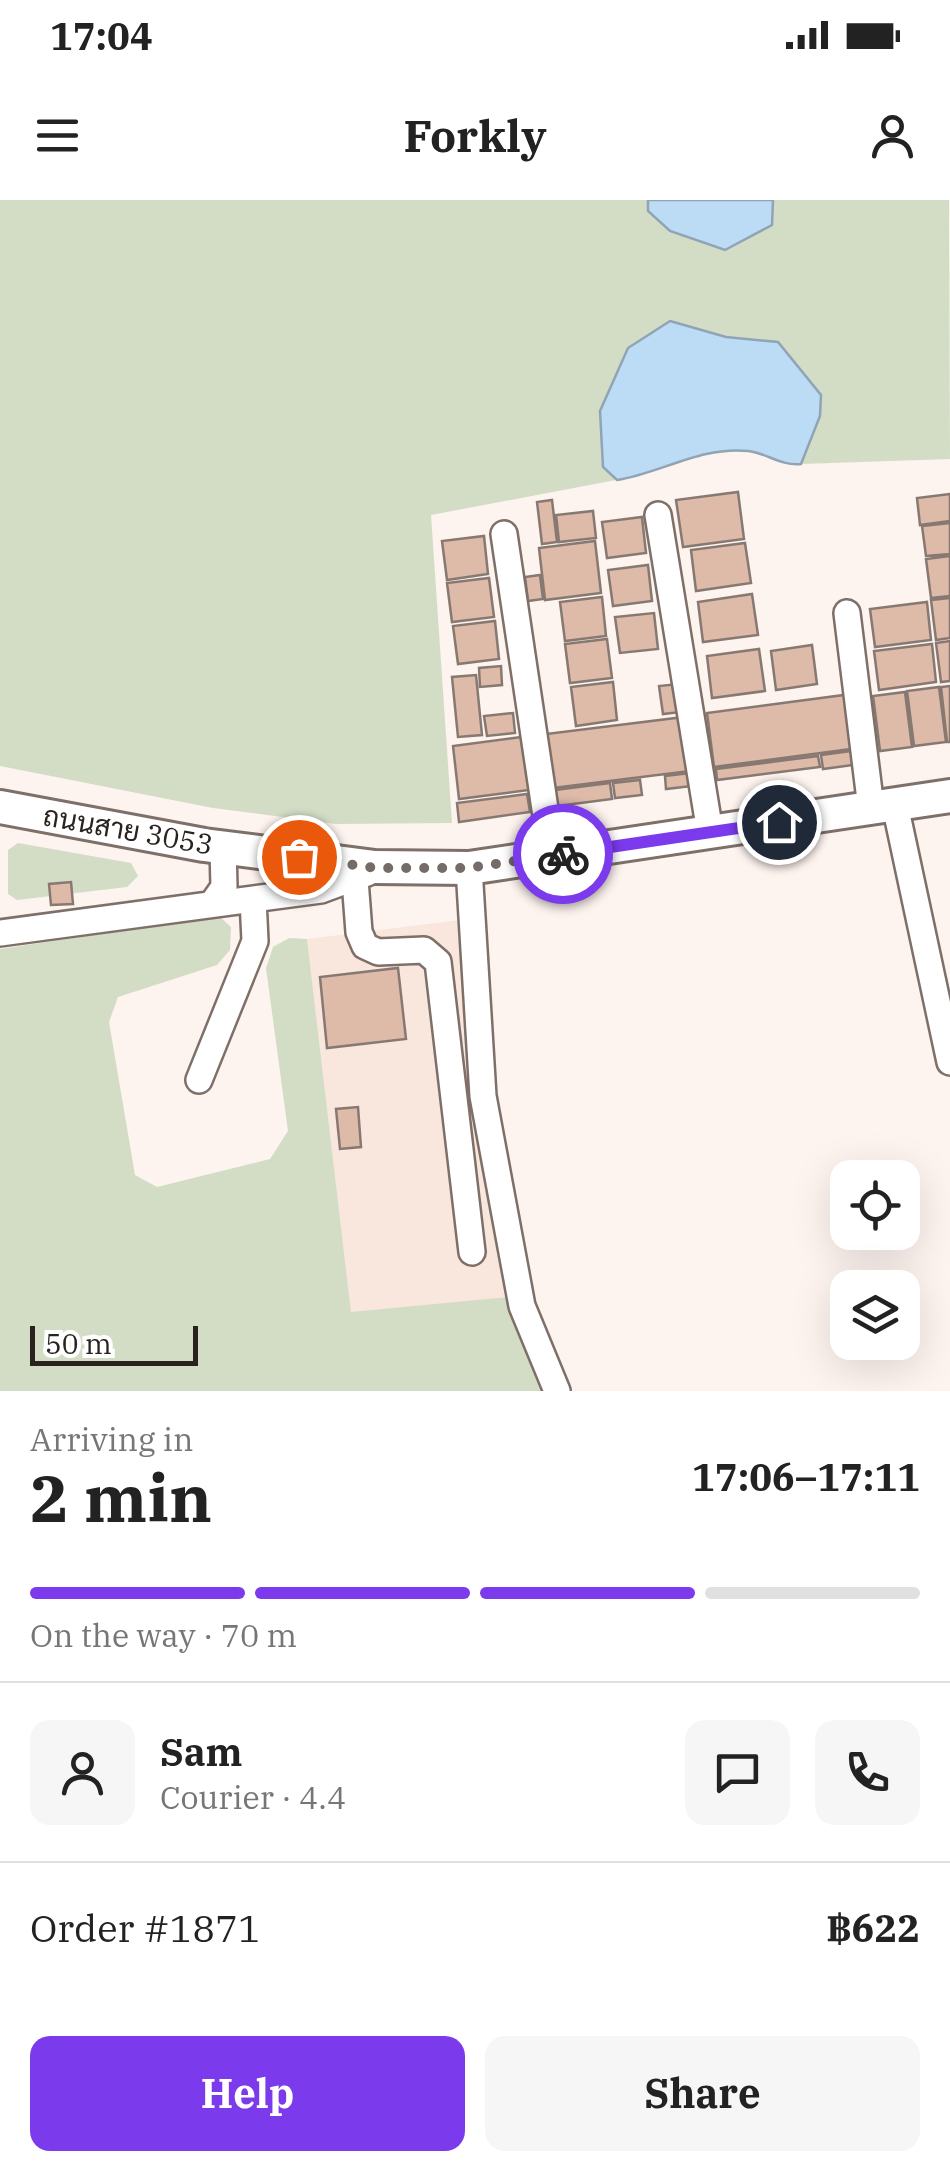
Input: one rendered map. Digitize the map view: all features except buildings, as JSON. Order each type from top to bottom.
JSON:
[{"type":"main road","name":"ถนนสาย 3053","points":[[0,808],[365,874],[468,868],[950,796]]},
{"type":"street","points":[[658,516],[710,832]]},
{"type":"street","points":[[504,534],[552,856]]},
{"type":"street","points":[[848,613],[883,806],[950,1062]]},
{"type":"street","points":[[212,904],[224,886],[222,847]]},
{"type":"street","points":[[468,868],[483,1096],[522,1306],[557,1391]]},
{"type":"street","points":[[0,933],[253,899],[365,874],[359,932],[365,946],[378,952],[424,950],[438,962],[472,1252]]},
{"type":"street","points":[[199,1080],[255,941],[253,899]]},
{"type":"shaded area","points":[[460,920],[476,1100],[508,1297],[351,1313],[307,939]]},
{"type":"green space","points":[[0,200],[648,200],[649,211],[772,225],[773,200],[949,200],[950,459],[801,464],[814,426],[815,399],[804,374],[778,342],[726,337],[670,321],[603,467],[616,480],[431,515],[452,823],[336,824],[213,808],[0,766]]},
{"type":"green space","points":[[18,843],[131,863],[138,876],[127,887],[17,900],[8,894],[8,850]]},
{"type":"green space","points":[[219,916],[231,927],[230,950],[217,965],[118,997],[109,1022],[135,1175],[157,1187],[270,1159],[288,1131],[266,968],[273,947],[289,938],[307,939],[351,1312],[508,1297],[543,1391],[0,1391],[0,949]]},
{"type":"water","points":[[648,200],[773,200],[772,225],[725,250],[670,231],[648,211]]},
{"type":"water","points":[[670,321],[726,337],[778,342],[821,395],[820,416],[801,464],[755,452],[731,451],[697,456],[617,480],[603,467],[600,411],[628,348]]},
{"type":"way so far","points":[[299,857],[375,868],[468,868],[563,854]]},
{"type":"route","points":[[563,854],[779,822]]}]
